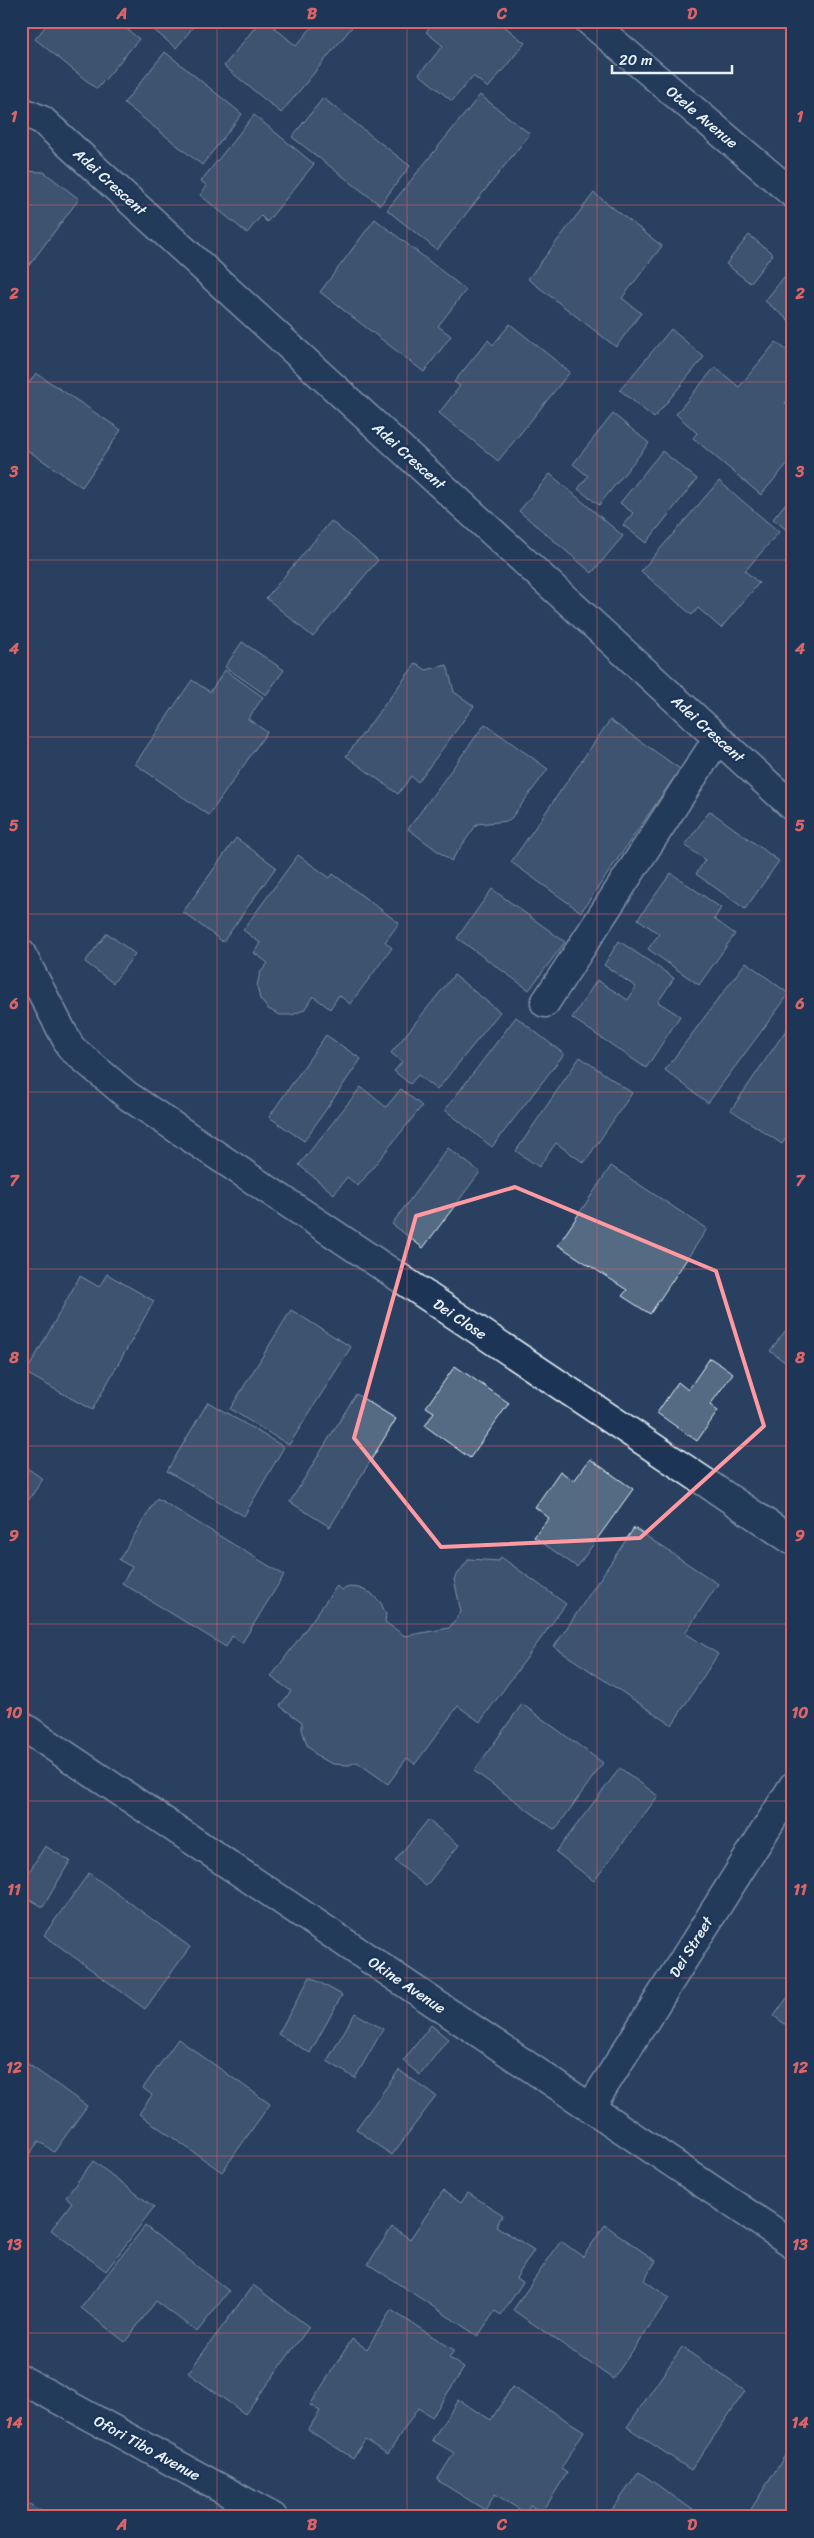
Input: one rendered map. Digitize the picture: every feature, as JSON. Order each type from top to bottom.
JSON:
[{"type":"street","name":"Otele Avenue","points":[[589,21],[793,194]]},
{"type":"street","name":"Adei Crescent","points":[[21,111],[42,120],[793,807]]},
{"type":"street","points":[[545,1002],[718,738]]},
{"type":"street","name":"Dei Close","points":[[21,953],[71,1048],[128,1096],[793,1541]]},
{"type":"street","name":"Okine Avenue","points":[[21,1725],[793,2244]]},
{"type":"street","name":"Dei Street","points":[[590,2108],[793,1786]]},
{"type":"street","name":"Ofori Tibo Avenue","points":[[21,2380],[273,2517]]},
{"type":"highlighted area","points":[[515,1187],[716,1271],[764,1426],[640,1538],[441,1547],[354,1438],[416,1216]]},
{"type":"building","points":[[50,21],[117,21],[139,39],[97,89],[35,39]]},
{"type":"building","points":[[143,21],[198,21],[176,48]]},
{"type":"building","points":[[260,21],[267,21],[296,46],[317,21],[357,21],[281,113],[224,66]]},
{"type":"building","points":[[435,21],[498,21],[525,43],[488,88],[473,76],[452,101],[419,74],[443,46],[426,32]]},
{"type":"building","points":[[165,52],[242,114],[202,165],[124,103]]},
{"type":"building","points":[[480,95],[530,134],[437,250],[387,210]]},
{"type":"building","points":[[323,98],[410,166],[380,205],[292,137]]},
{"type":"building","points":[[254,115],[314,164],[267,222],[261,216],[247,233],[200,195],[207,186],[201,181]]},
{"type":"building","points":[[21,171],[44,172],[79,199],[21,276]]},
{"type":"building","points":[[594,193],[662,246],[622,298],[641,313],[616,347],[528,279]]},
{"type":"building","points":[[375,219],[466,290],[438,326],[451,336],[424,372],[320,292]]},
{"type":"building","points":[[749,235],[773,254],[750,283],[726,264]]},
{"type":"building","points":[[788,272],[793,276],[793,324],[765,301]]},
{"type":"building","points":[[510,324],[570,372],[498,461],[439,413],[460,386],[454,382],[488,340],[493,345]]},
{"type":"building","points":[[671,329],[704,357],[654,418],[620,390]]},
{"type":"building","points":[[776,342],[793,355],[793,393],[785,403],[793,410],[791,430],[793,431],[793,457],[761,495],[693,438],[697,433],[676,414],[715,367],[739,387]]},
{"type":"building","points":[[36,373],[121,430],[82,487],[21,446],[21,394]]},
{"type":"building","points":[[613,414],[649,443],[599,505],[578,489],[588,476],[573,464]]},
{"type":"building","points":[[662,451],[697,479],[646,543],[623,525],[633,513],[620,503]]},
{"type":"building","points":[[550,474],[623,536],[592,573],[519,511]]},
{"type":"building","points":[[719,481],[779,532],[745,571],[759,583],[721,628],[698,608],[692,615],[641,571]]},
{"type":"building","points":[[793,494],[793,535],[773,519]]},
{"type":"building","points":[[331,521],[378,560],[313,637],[266,598]]},
{"type":"building","points":[[242,642],[284,670],[266,695],[225,667]]},
{"type":"building","points":[[416,663],[426,670],[447,665],[454,692],[474,706],[418,782],[411,776],[398,794],[346,756]]},
{"type":"building","points":[[225,670],[263,697],[248,719],[267,732],[209,815],[135,764],[192,680],[210,692]]},
{"type":"building","points":[[610,720],[680,769],[581,912],[511,862]]},
{"type":"building","points":[[485,724],[548,769],[509,821],[477,824],[451,861],[408,829]]},
{"type":"building","points":[[710,811],[779,861],[745,909],[696,874],[705,860],[685,845]]},
{"type":"building","points":[[236,838],[276,867],[223,942],[183,912]]},
{"type":"building","points":[[298,855],[330,878],[333,874],[399,923],[385,942],[392,948],[350,1004],[339,995],[330,1009],[313,996],[304,1010],[292,1015],[280,1015],[268,1009],[260,999],[257,986],[260,973],[268,963],[254,953],[260,943],[243,930]]},
{"type":"building","points":[[671,873],[721,908],[714,919],[735,934],[699,985],[648,949],[659,934],[638,919]]},
{"type":"building","points":[[492,889],[565,942],[529,990],[457,938]]},
{"type":"building","points":[[107,933],[135,954],[113,983],[85,962]]},
{"type":"building","points":[[619,941],[674,978],[658,1002],[680,1016],[646,1068],[572,1018],[597,980],[628,1000],[636,987],[604,965]]},
{"type":"building","points":[[746,962],[789,994],[708,1103],[665,1070]]},
{"type":"building","points":[[454,975],[500,1012],[437,1090],[418,1075],[410,1084],[394,1071],[402,1062],[391,1053]]},
{"type":"building","points":[[516,1017],[564,1054],[492,1147],[445,1110]]},
{"type":"building","points":[[793,1020],[793,1127],[782,1144],[731,1110]]},
{"type":"building","points":[[326,1035],[361,1059],[304,1141],[269,1117]]},
{"type":"building","points":[[580,1057],[632,1093],[584,1163],[556,1143],[539,1167],[516,1151]]},
{"type":"building","points":[[361,1087],[386,1107],[401,1089],[422,1106],[358,1186],[347,1177],[334,1194],[299,1165]]},
{"type":"building","points":[[448,1148],[480,1172],[423,1248],[392,1224]]},
{"type":"building","points":[[611,1166],[707,1229],[650,1314],[622,1296],[627,1290],[558,1245]]},
{"type":"building","points":[[107,1274],[154,1301],[92,1410],[26,1373],[80,1276],[99,1287]]},
{"type":"building","points":[[291,1310],[351,1347],[289,1445],[230,1409]]},
{"type":"building","points":[[793,1322],[793,1368],[770,1351]]},
{"type":"building","points":[[710,1358],[733,1373],[710,1405],[718,1411],[697,1441],[657,1413],[678,1382],[688,1390]]},
{"type":"building","points":[[455,1366],[509,1403],[470,1458],[425,1426],[434,1412],[426,1407]]},
{"type":"building","points":[[356,1394],[396,1419],[330,1527],[290,1502]]},
{"type":"building","points":[[208,1402],[284,1447],[244,1516],[167,1471]]},
{"type":"building","points":[[590,1459],[633,1489],[577,1567],[534,1537],[549,1518],[535,1507],[560,1471],[574,1481]]},
{"type":"building","points":[[21,1464],[43,1479],[21,1511]]},
{"type":"building","points":[[157,1498],[284,1575],[242,1643],[232,1636],[226,1647],[122,1583],[132,1567],[119,1560]]},
{"type":"building","points":[[634,1528],[718,1584],[685,1633],[718,1654],[672,1725],[554,1647]]},
{"type":"building","points":[[501,1557],[566,1604],[480,1722],[458,1706],[415,1764],[407,1758],[388,1784],[357,1762],[349,1765],[333,1764],[318,1757],[307,1745],[302,1722],[280,1706],[291,1691],[271,1677],[337,1586],[341,1590],[350,1587],[359,1588],[371,1593],[381,1603],[386,1614],[385,1622],[405,1636],[449,1628],[461,1612],[454,1579],[469,1559],[499,1561]]},
{"type":"building","points":[[522,1704],[603,1763],[555,1830],[474,1771]]},
{"type":"building","points":[[620,1768],[658,1796],[594,1881],[556,1852]]},
{"type":"building","points":[[428,1820],[459,1845],[426,1886],[395,1861]]},
{"type":"building","points":[[45,1846],[70,1861],[43,1907],[21,1894],[21,1885]]},
{"type":"building","points":[[89,1873],[190,1947],[145,2009],[44,1935]]},
{"type":"building","points":[[310,1977],[342,1995],[310,2053],[278,2034]]},
{"type":"building","points":[[793,1990],[793,2030],[774,2016]]},
{"type":"building","points":[[355,2013],[383,2029],[355,2078],[327,2061]]},
{"type":"building","points":[[431,2025],[448,2039],[420,2075],[403,2061]]},
{"type":"building","points":[[178,2039],[270,2104],[222,2172],[139,2114],[152,2095],[143,2088]]},
{"type":"building","points":[[21,2059],[87,2106],[54,2152],[39,2141],[21,2165]]},
{"type":"building","points":[[399,2070],[436,2096],[392,2155],[356,2129]]},
{"type":"building","points":[[93,2161],[154,2207],[106,2271],[51,2230],[72,2202],[66,2197]]},
{"type":"building","points":[[443,2191],[461,2203],[468,2193],[503,2215],[496,2226],[534,2250],[516,2278],[523,2282],[501,2315],[495,2311],[478,2336],[368,2264],[392,2227],[410,2239]]},
{"type":"building","points":[[605,2225],[656,2261],[644,2280],[669,2298],[613,2379],[513,2310],[561,2241],[583,2257]]},
{"type":"building","points":[[145,2226],[229,2291],[197,2332],[156,2301],[125,2342],[81,2308]]},
{"type":"building","points":[[253,2285],[309,2327],[245,2414],[188,2373]]},
{"type":"building","points":[[391,2310],[454,2350],[449,2358],[464,2368],[432,2417],[418,2408],[388,2454],[365,2440],[353,2458],[308,2430],[320,2411],[310,2405],[352,2339],[367,2349]]},
{"type":"building","points":[[682,2347],[745,2391],[691,2470],[627,2427]]},
{"type":"building","points":[[512,2387],[584,2431],[561,2469],[567,2473],[542,2513],[530,2505],[525,2513],[495,2494],[485,2510],[437,2480],[454,2453],[432,2440],[458,2400],[491,2420]]},
{"type":"building","points":[[793,2443],[793,2517],[752,2517],[748,2514]]},
{"type":"building","points":[[639,2472],[703,2517],[607,2517]]},
{"type":"building","points":[[21,2499],[51,2517],[21,2517]]}]
